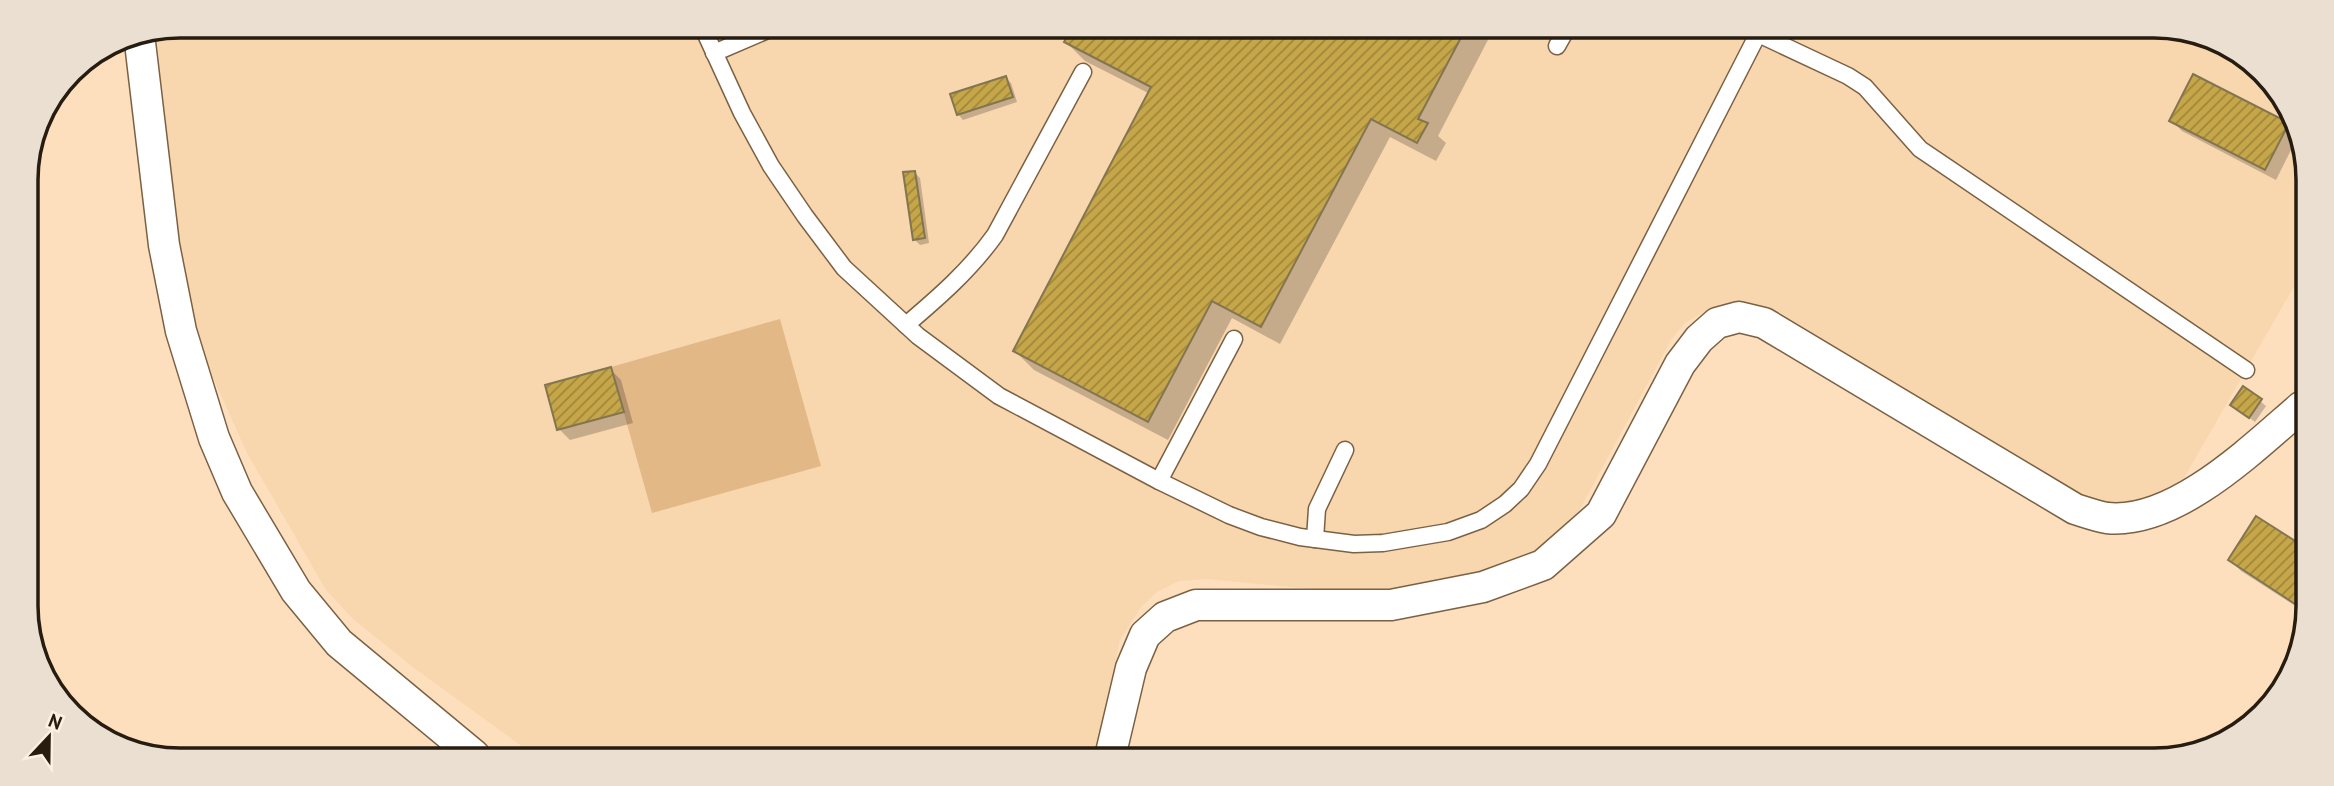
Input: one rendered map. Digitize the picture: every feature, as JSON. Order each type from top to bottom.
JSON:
[{"type":"street","points":[[140,44],[164,245],[181,331],[214,438],[237,492],[296,591],[338,643],[465,748]]},
{"type":"street","points":[[1112,748],[1131,668],[1145,635],[1165,617],[1196,605],[1391,605],[1483,587],[1543,565],[1601,514],[1680,364],[1699,339],[1717,323],[1739,317],[1764,323],[2075,509],[2107,518],[2160,511],[2182,499],[2233,465],[2296,411]]},
{"type":"lane","points":[[1557,46],[1561,38]]},
{"type":"lane","points":[[708,39],[742,113],[771,166],[805,216],[844,268],[906,325],[999,396],[1159,481],[1261,527],[1354,544],[1382,543],[1448,532],[1481,520],[1521,489],[1538,464],[1753,38]]},
{"type":"lane","points":[[1769,38],[1848,76],[1865,87],[1920,149],[2246,370]]},
{"type":"lane","points":[[714,53],[747,39]]},
{"type":"lane","points":[[906,325],[955,284],[995,235],[1083,72]]},
{"type":"lane","points":[[1159,481],[1234,339]]},
{"type":"lane","points":[[1315,539],[1317,509],[1345,450]]},
{"type":"shaded area","points":[[2154,38],[2190,43],[2208,49],[2225,57],[2254,80],[2277,109],[2285,126],[2293,153],[2296,180],[2296,283],[2184,478],[2155,505],[2079,504],[1731,307],[1705,311],[1684,324],[1671,340],[1579,511],[1546,546],[1504,569],[1398,593],[1353,593],[1206,579],[1179,581],[1157,592],[1142,606],[1120,640],[1096,748],[524,748],[414,668],[353,619],[326,590],[246,451],[212,375],[194,325],[177,239],[157,41],[171,39]]},
{"type":"shaded area","points":[[780,319],[821,466],[652,513],[611,367]]},
{"type":"building","points":[[1461,38],[1418,119],[1428,123],[1417,143],[1371,119],[1261,327],[1212,301],[1148,422],[1013,351],[1151,87],[1064,42],[1066,39]]},
{"type":"building","points":[[2193,74],[2282,119],[2286,129],[2265,170],[2169,121]]},
{"type":"building","points":[[1006,76],[1013,97],[957,115],[950,94]]},
{"type":"building","points":[[915,171],[925,238],[913,240],[903,172]]},
{"type":"building","points":[[611,367],[624,412],[557,430],[545,385]]},
{"type":"building","points":[[2243,386],[2262,399],[2249,418],[2230,405]]},
{"type":"building","points":[[2256,516],[2296,542],[2296,603],[2295,604],[2228,560]]}]
